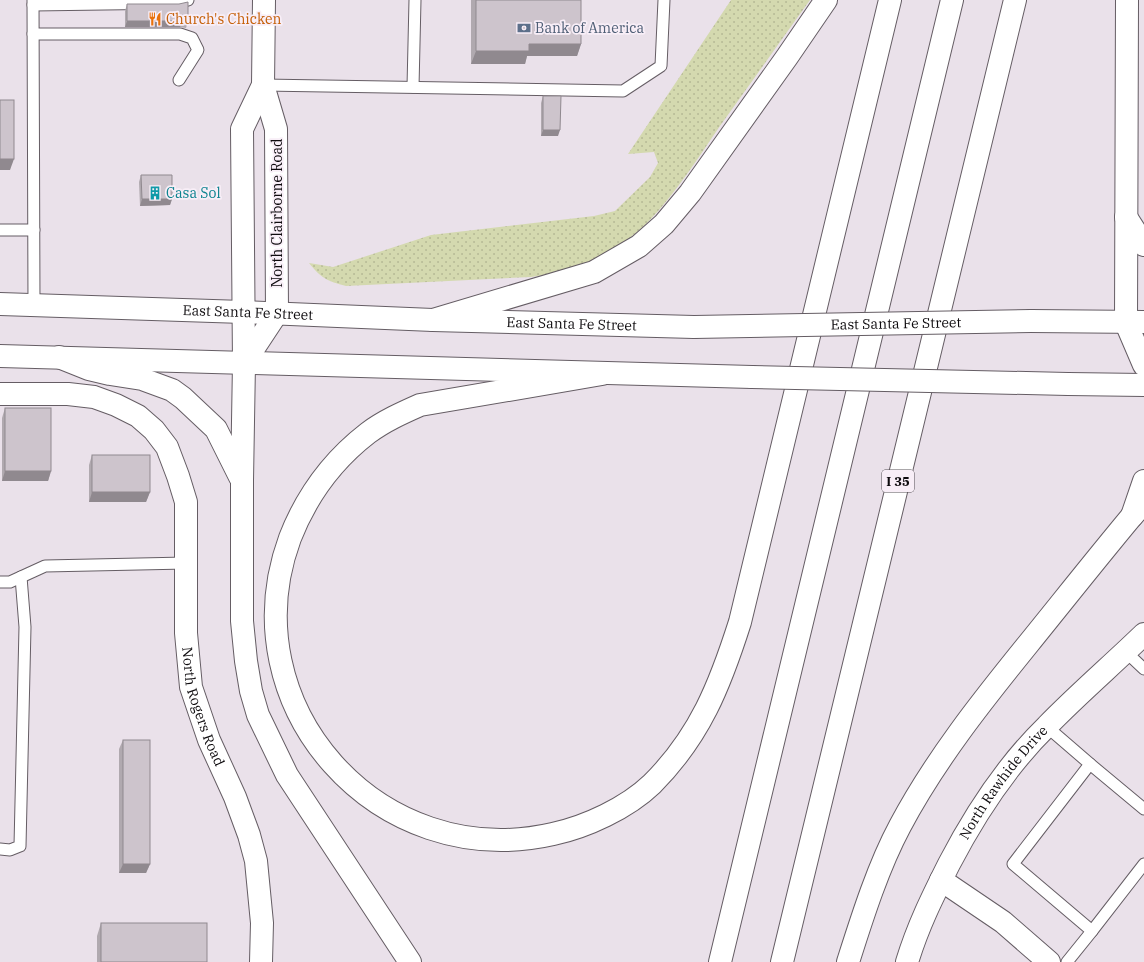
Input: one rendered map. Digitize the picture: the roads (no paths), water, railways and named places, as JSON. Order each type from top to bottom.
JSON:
[{"type":"main road","name":"North Clairborne Road","points":[[264,0],[263,84],[276,129],[277,313]]},
{"type":"main road","points":[[433,320],[594,272],[639,246],[664,224],[690,193],[826,0]]},
{"type":"main road","points":[[602,374],[420,405],[395,416],[369,433],[343,454],[307,501],[295,525],[285,551],[278,583],[276,615],[278,649],[285,677],[296,707],[324,754],[349,780],[373,800],[397,815],[424,827],[456,835],[487,840],[535,838],[570,830],[597,820],[650,786],[673,762],[696,730],[712,700],[727,662],[740,622],[890,0]]},
{"type":"main road","points":[[720,962],[952,0]]},
{"type":"main road","name":"I 35","points":[[782,962],[1015,0]]},
{"type":"main road","points":[[1126,0],[1126,217],[1135,323],[1144,365]]},
{"type":"main road","name":"North Clairborne Road","points":[[263,84],[242,129],[244,363],[242,621],[246,661],[251,690],[258,715],[287,775],[410,962]]},
{"type":"main road","points":[[1126,217],[1144,245]]},
{"type":"main road","name":"East Santa Fe Street","points":[[0,304],[694,328],[1031,321],[1135,323]]},
{"type":"main road","points":[[244,363],[277,313]]},
{"type":"main road","points":[[0,356],[602,374],[1144,385]]},
{"type":"main road","points":[[59,357],[89,369],[142,379],[172,390],[183,398],[216,429],[242,480]]},
{"type":"main road","name":"North Rogers Road","points":[[0,394],[68,394],[94,397],[116,405],[138,416],[154,430],[167,446],[186,502],[186,633],[191,687],[209,740],[235,797],[249,835],[256,861],[262,923],[261,962]]},
{"type":"main road","points":[[848,962],[876,881],[899,828],[922,786],[993,687],[1138,510],[1144,481]]},
{"type":"main road","name":"North Rawhide Drive","points":[[907,962],[924,913],[981,808],[998,783],[1046,726],[1144,634]]},
{"type":"main road","points":[[941,880],[1003,922],[1049,962]]},
{"type":"lane","points":[[34,305],[33,2],[177,3],[188,0]]},
{"type":"lane","points":[[413,87],[415,0]]},
{"type":"lane","points":[[263,84],[622,91],[661,66],[664,0]]},
{"type":"lane","points":[[33,34],[180,34],[192,38],[198,50],[179,80]]},
{"type":"lane","points":[[0,230],[34,230]]},
{"type":"lane","points":[[0,582],[10,582],[45,566],[186,563]]},
{"type":"lane","points":[[0,849],[10,850],[20,846],[24,627],[21,577]]},
{"type":"lane","points":[[1126,652],[1144,669]]},
{"type":"lane","points":[[1046,726],[1144,809]]},
{"type":"lane","points":[[1090,764],[1013,864],[1092,931]]},
{"type":"lane","points":[[1067,962],[1144,864]]},
{"type":"place","name":"Church's Chicken","points":[[155,19]]},
{"type":"place","name":"Bank of America","points":[[524,28]]},
{"type":"place","name":"Casa Sol","points":[[155,193]]}]
